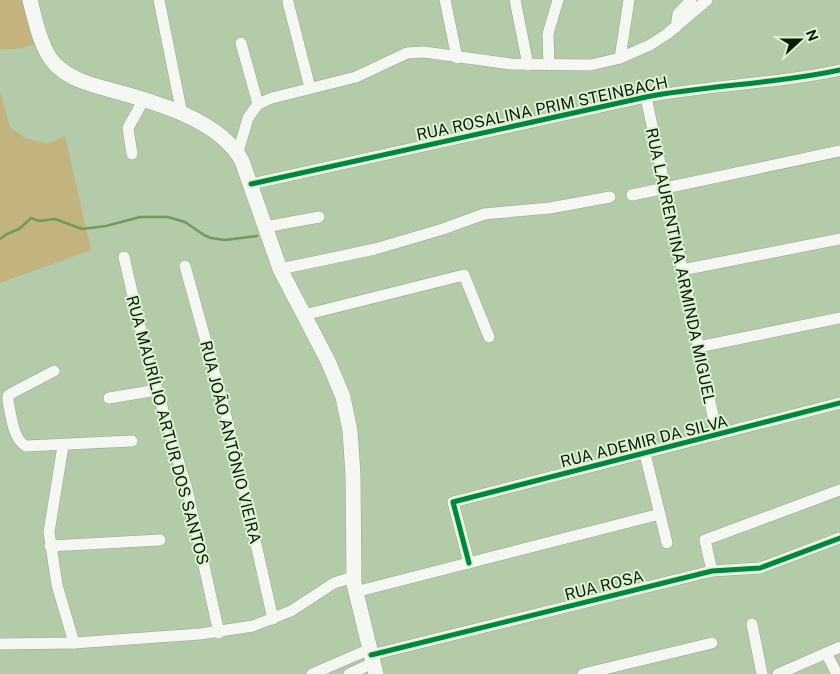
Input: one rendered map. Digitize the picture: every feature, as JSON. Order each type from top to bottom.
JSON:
[{"type":"main road","points":[[30,0],[45,46],[55,64],[85,82],[144,99],[182,114],[208,128],[238,152],[280,269],[337,379],[348,418],[353,474],[354,585],[373,660]]},
{"type":"street","points":[[159,0],[182,114]]},
{"type":"street","points":[[445,0],[457,58]]},
{"type":"street","points":[[515,0],[528,65]]},
{"type":"street","points":[[549,66],[548,34],[558,0]]},
{"type":"street","points":[[620,58],[629,0]]},
{"type":"street","points":[[676,27],[678,14],[691,0]]},
{"type":"street","points":[[238,152],[248,118],[258,104],[272,98],[356,77],[412,51],[486,62],[549,66],[591,65],[620,58],[650,45],[676,27],[707,0]]},
{"type":"street","points":[[288,2],[310,88]]},
{"type":"street","points":[[241,43],[258,104]]},
{"type":"street","name":"RUA ROSALINA PRIM STEINBACH","points":[[251,184],[646,97],[703,88],[800,78],[840,70]]},
{"type":"street","name":"RUA LAURENTINA ARMINDA MIGUEL","points":[[646,97],[717,435]]},
{"type":"street","points":[[132,154],[128,128],[144,99]]},
{"type":"street","points":[[632,195],[840,151]]},
{"type":"street","points":[[280,269],[375,249],[443,229],[484,214],[539,209],[610,197]]},
{"type":"street","points":[[265,227],[319,217]]},
{"type":"street","points":[[682,270],[840,239]]},
{"type":"street","name":"RUA MAURÍLIO ARTUR DOS SANTOS","points":[[124,257],[156,390],[187,489],[219,632]]},
{"type":"street","name":"RUA JOÃO ANTÔNIO VIEIRA","points":[[185,266],[236,454],[273,619]]},
{"type":"street","points":[[304,315],[464,275],[490,337]]},
{"type":"street","points":[[698,347],[840,318]]},
{"type":"street","points":[[54,371],[8,396],[21,444],[26,446],[62,446],[132,441]]},
{"type":"street","points":[[109,398],[156,390]]},
{"type":"street","name":"RUA ADEMIR DA SILVA","points":[[468,563],[453,502],[840,403]]},
{"type":"street","points":[[62,446],[50,523],[50,546],[57,585],[74,643]]},
{"type":"street","points":[[645,454],[667,543]]},
{"type":"street","points":[[712,571],[705,540],[840,490]]},
{"type":"street","points":[[0,644],[74,643],[219,632],[252,626],[273,619],[303,604],[334,583],[354,585],[468,563],[660,514]]},
{"type":"street","name":"RUA ROSA","points":[[373,660],[712,571],[760,568],[840,538]]},
{"type":"street","points":[[50,546],[160,540]]},
{"type":"street","points":[[752,624],[762,674]]},
{"type":"street","points":[[583,674],[712,643]]},
{"type":"street","points":[[778,674],[840,647]]},
{"type":"street","points":[[826,653],[837,674]]},
{"type":"street","points":[[312,674],[373,660]]},
{"type":"street","points":[[349,674],[373,660]]},
{"type":"shaded area","points":[[0,0],[27,0],[39,43],[20,48],[0,49]]},
{"type":"shaded area","points":[[0,92],[10,127],[25,138],[47,144],[65,136],[91,250],[0,283]]},
{"type":"waterway","points":[[0,239],[19,229],[31,218],[39,221],[55,219],[82,229],[106,226],[140,217],[168,217],[185,222],[211,238],[225,240],[257,236]]},
{"type":"cycle path","points":[[251,184],[646,97],[816,75],[840,70]]},
{"type":"cycle path","points":[[469,563],[453,502],[840,403]]},
{"type":"cycle path","points":[[371,655],[712,571],[760,568],[840,538]]}]
